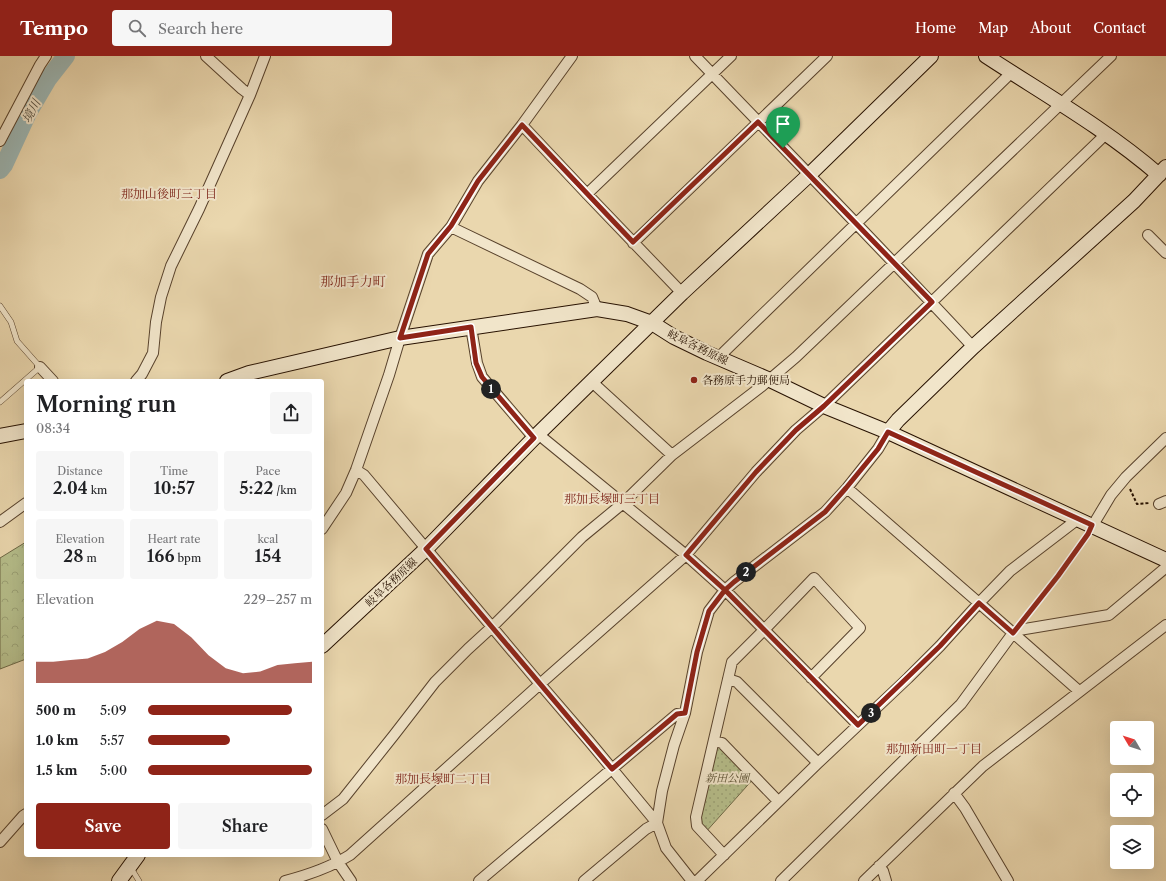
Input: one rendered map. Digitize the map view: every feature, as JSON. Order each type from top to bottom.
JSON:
[{"type":"street","points":[[0,141],[46,56]]},
{"type":"street","points":[[206,56],[250,95]]},
{"type":"street","points":[[138,379],[153,354],[156,322],[161,297],[171,266],[200,208],[250,95],[265,56]]},
{"type":"street","points":[[324,526],[346,493],[356,470],[389,375],[428,254],[451,226],[478,181],[522,125],[572,56]]},
{"type":"street","points":[[696,56],[894,262],[973,347]]},
{"type":"street","points":[[587,194],[731,56]]},
{"type":"street","points":[[633,242],[827,56]]},
{"type":"street","points":[[232,379],[249,373],[400,338],[597,309],[627,314],[652,322],[809,175],[931,56]]},
{"type":"street","points":[[657,823],[662,791],[674,745],[685,713],[697,652],[709,611],[725,590],[825,512],[878,449],[888,432],[898,420],[973,347],[1164,174],[1106,134],[986,56]]},
{"type":"street","points":[[324,813],[343,799],[435,682],[582,537],[622,504],[672,455],[770,380],[796,357],[1111,56]]},
{"type":"street","points":[[720,358],[724,351],[1011,72]]},
{"type":"street","points":[[522,125],[682,293]]},
{"type":"street","points":[[285,881],[338,862],[350,855],[686,555],[756,472],[796,430],[824,406],[1106,134]]},
{"type":"street","points":[[451,226],[580,289],[592,297],[597,309]]},
{"type":"street","points":[[1148,236],[1166,253]]},
{"type":"street","name":"岐阜各務原線","points":[[324,644],[426,549],[536,436],[652,322],[674,337],[824,406],[888,432],[1078,518],[1162,563]]},
{"type":"street","points":[[471,327],[476,363],[482,377],[536,436],[686,555],[725,590],[858,725]]},
{"type":"street","points":[[40,367],[51,379]]},
{"type":"street","points":[[592,382],[672,455]]},
{"type":"street","points":[[0,436],[24,431]]},
{"type":"street","points":[[1092,525],[1124,478],[1166,438]]},
{"type":"street","points":[[356,470],[364,475],[657,823],[666,848],[692,881]]},
{"type":"street","points":[[846,488],[1078,691]]},
{"type":"street","points":[[0,522],[24,504]]},
{"type":"street","points":[[697,881],[940,646],[1010,571],[1078,518]]},
{"type":"street","points":[[781,881],[961,704],[1013,633],[1019,630],[1109,615],[1162,563]]},
{"type":"street","points":[[724,855],[697,826],[696,817],[732,662],[814,578],[860,628],[811,678]]},
{"type":"street","points":[[864,881],[983,766],[1078,691],[1166,625]]},
{"type":"street","points":[[728,679],[737,682],[818,763]]},
{"type":"street","points":[[479,881],[677,714],[685,713]]},
{"type":"street","points":[[714,740],[722,743],[778,801]]},
{"type":"street","points":[[954,793],[965,808],[1008,881]]},
{"type":"street","points":[[0,842],[24,816]]},
{"type":"street","points":[[584,881],[646,829],[657,823]]},
{"type":"street","points":[[324,833],[338,862],[351,881]]},
{"type":"street","points":[[119,881],[137,857]]},
{"type":"street","points":[[879,866],[883,871],[886,881]]},
{"type":"lane","points":[[0,306],[11,322],[17,341],[40,367],[26,379]]},
{"type":"lane","points":[[0,402],[24,381]]},
{"type":"lane","points":[[130,867],[139,881]]},
{"type":"path","points":[[1124,478],[1137,504],[1156,502],[1162,503]]},
{"type":"path","points":[[1013,633],[1058,576],[1088,534],[1092,525]]},
{"type":"green space","points":[[24,543],[24,660],[0,669],[0,558]]},
{"type":"green space","name":"新田公園","points":[[714,741],[755,777],[704,834],[697,826]]},
{"type":"waterway","name":"境川","points":[[0,170],[4,165],[28,113],[48,79],[66,56]]},
{"type":"place","name":"各務原手力郵便局","points":[[694,380]]},
{"type":"district","name":"那加山後町三丁目","points":[[169,193]]},
{"type":"district","name":"那加手力町","points":[[353,281]]},
{"type":"district","name":"那加長塚町三丁目","points":[[612,498]]},
{"type":"district","name":"那加新田町一丁目","points":[[934,748]]},
{"type":"district","name":"那加長塚町二丁目","points":[[443,778]]},
{"type":"route","points":[[783,148],[758,122],[633,242],[522,125],[478,181],[451,226],[428,254],[400,338],[471,327],[476,363],[482,377],[534,438],[426,549],[612,769],[677,714],[685,713],[697,652],[709,611],[725,590],[825,512],[878,449],[888,432],[1092,525],[1088,534],[1058,576],[1013,633],[979,603],[940,646],[858,725],[725,590],[686,555],[756,472],[796,430],[824,406],[932,302],[783,148]]}]
